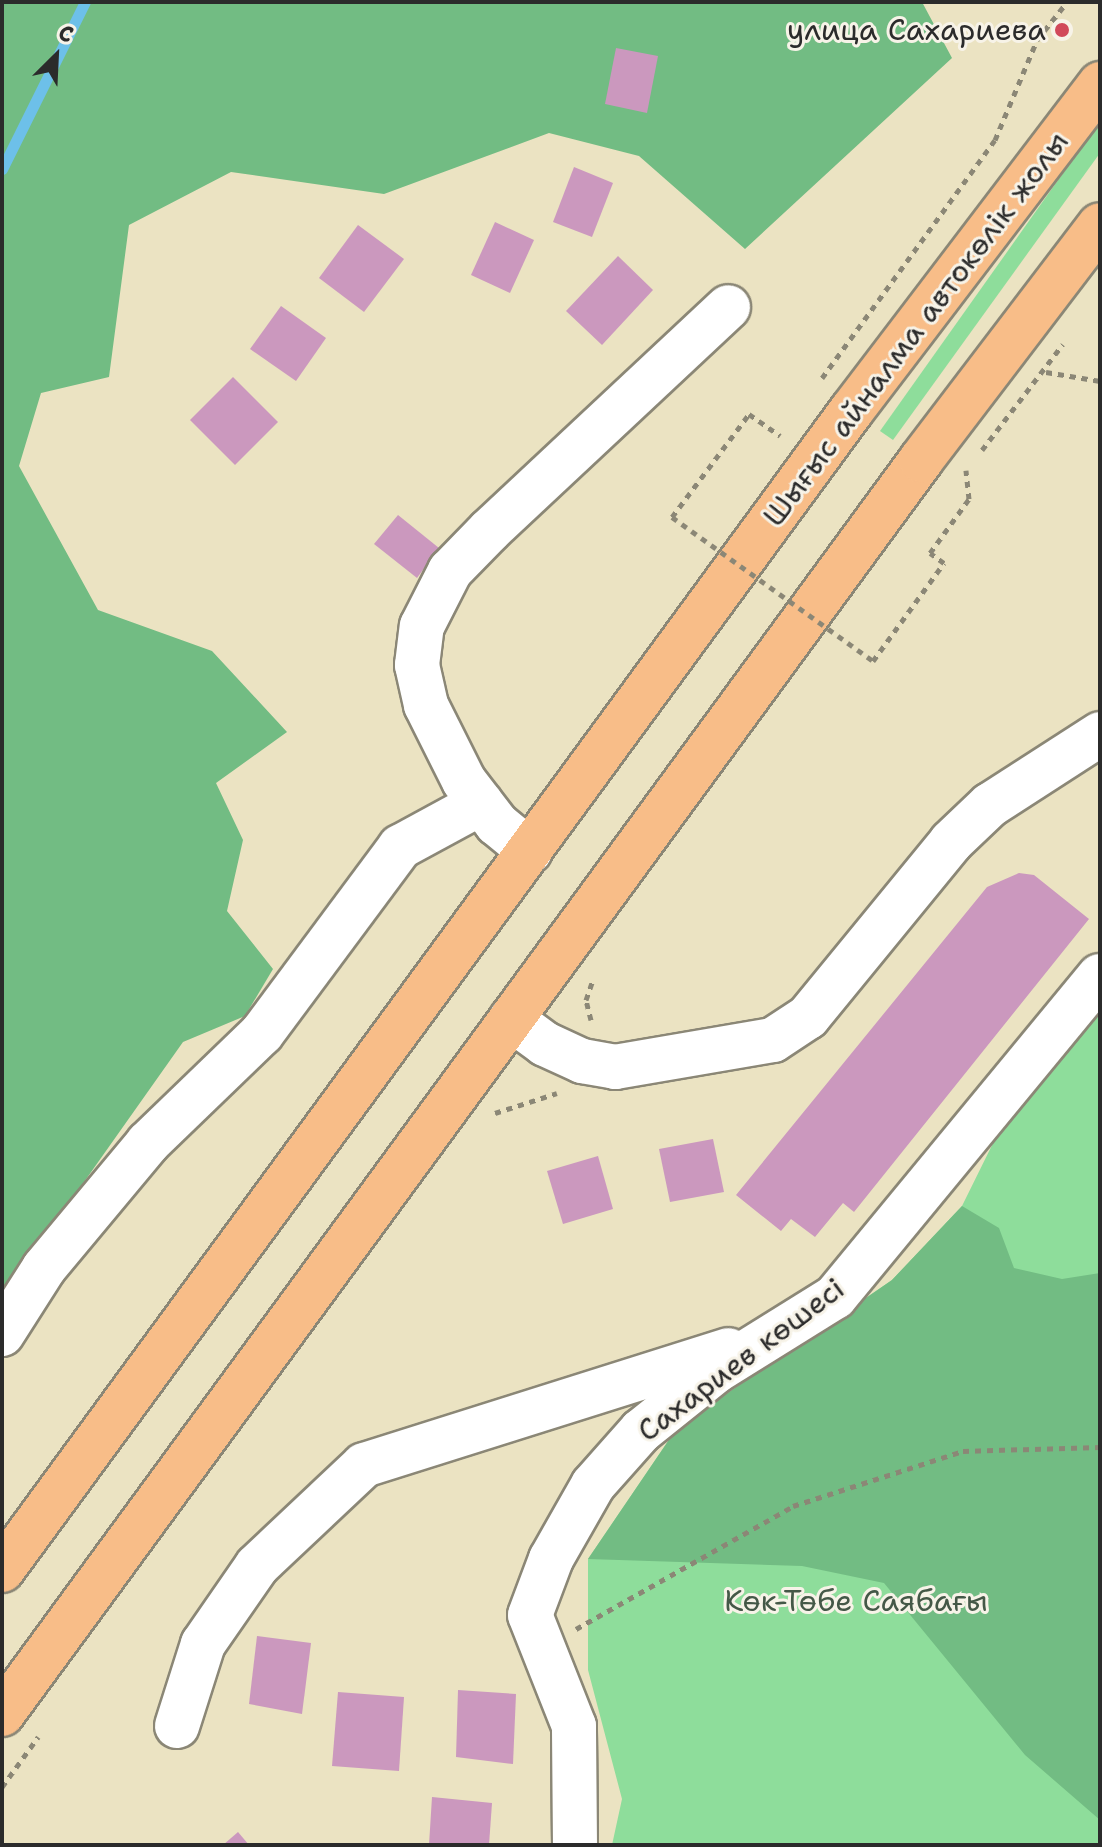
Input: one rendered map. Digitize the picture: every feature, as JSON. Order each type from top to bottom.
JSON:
[{"type":"main road","name":"Шығыс айналма автокөлік жолы","points":[[2,1570],[732,574],[1100,84]]},
{"type":"main road","points":[[2,1714],[511,1019],[1100,225]]},
{"type":"street","points":[[530,851],[481,803],[426,705],[417,665],[422,626],[450,571],[470,550],[728,307]]},
{"type":"street","points":[[511,1019],[545,1044],[582,1061],[615,1067],[773,1040],[808,1017],[951,842],[990,805],[1100,734]]},
{"type":"street","points":[[2,1334],[44,1268],[148,1143],[262,1033],[400,847],[481,803]]},
{"type":"street","name":"Сахариев көшесі","points":[[575,1845],[574,1726],[530,1615],[551,1559],[593,1485],[641,1431],[758,1343],[835,1297],[1100,976]]},
{"type":"street","points":[[177,1726],[203,1644],[257,1566],[364,1465],[609,1385],[758,1343]]},
{"type":"path","points":[[816,387],[995,140],[1037,40],[1067,2]]},
{"type":"path","points":[[1045,371],[1100,381]]},
{"type":"path","points":[[780,436],[749,414],[672,517],[873,661],[944,563],[930,553],[969,499],[966,470],[955,485]]},
{"type":"path","points":[[771,449],[789,424]]},
{"type":"path","points":[[698,549],[707,536]]},
{"type":"path","points":[[833,652],[852,626]]},
{"type":"path","points":[[594,1025],[586,1000],[599,972]]},
{"type":"path","points":[[489,1122],[498,1109],[560,1093]]},
{"type":"path","points":[[543,1648],[793,1506],[963,1451],[1100,1447]]},
{"type":"green space","points":[[2,2],[922,2],[952,58],[745,249],[639,156],[549,133],[384,194],[231,172],[129,225],[109,377],[41,393],[19,466],[98,610],[212,651],[287,732],[216,783],[243,840],[227,911],[273,969],[245,1016],[183,1042],[2,1298]]},
{"type":"green space","points":[[1100,121],[1100,153],[893,440],[880,431]]},
{"type":"green space","name":"Көк-Төбе Саябағы","points":[[1100,1008],[1100,1845],[612,1845],[622,1799],[588,1670],[588,1559],[677,1428],[892,1280],[962,1206],[1032,1064]]},
{"type":"green space","points":[[962,1206],[999,1228],[1014,1268],[1062,1279],[1100,1273],[1100,1820],[1025,1755],[884,1583],[802,1566],[588,1559],[677,1428],[892,1280]]},
{"type":"building","points":[[616,48],[658,56],[647,113],[605,104]]},
{"type":"building","points":[[574,167],[613,183],[592,237],[553,222]]},
{"type":"building","points":[[495,222],[534,240],[510,293],[471,275]]},
{"type":"building","points":[[358,225],[404,259],[364,312],[319,278]]},
{"type":"building","points":[[618,256],[653,290],[602,345],[566,311]]},
{"type":"building","points":[[281,306],[326,338],[296,381],[250,349]]},
{"type":"building","points":[[233,377],[278,422],[235,465],[190,420]]},
{"type":"building","points":[[398,515],[439,548],[417,578],[374,544]]},
{"type":"building","points":[[1019,873],[1034,875],[1089,919],[854,1212],[843,1203],[815,1237],[791,1219],[781,1231],[736,1195],[987,887]]},
{"type":"building","points":[[713,1139],[724,1192],[670,1202],[659,1149]]},
{"type":"building","points":[[598,1156],[613,1209],[563,1224],[547,1171]]},
{"type":"building","points":[[257,1636],[311,1643],[302,1714],[249,1704]]},
{"type":"building","points":[[458,1690],[516,1694],[513,1764],[456,1757]]},
{"type":"building","points":[[338,1692],[404,1697],[399,1771],[332,1766]]},
{"type":"building","points":[[432,1797],[492,1803],[489,1845],[429,1845]]},
{"type":"building","points":[[238,1832],[249,1845],[223,1845]]},
{"type":"waterway","points":[[2,169],[85,2]]},
{"type":"place","name":"улица Сахариева","points":[[1062,30]]}]
